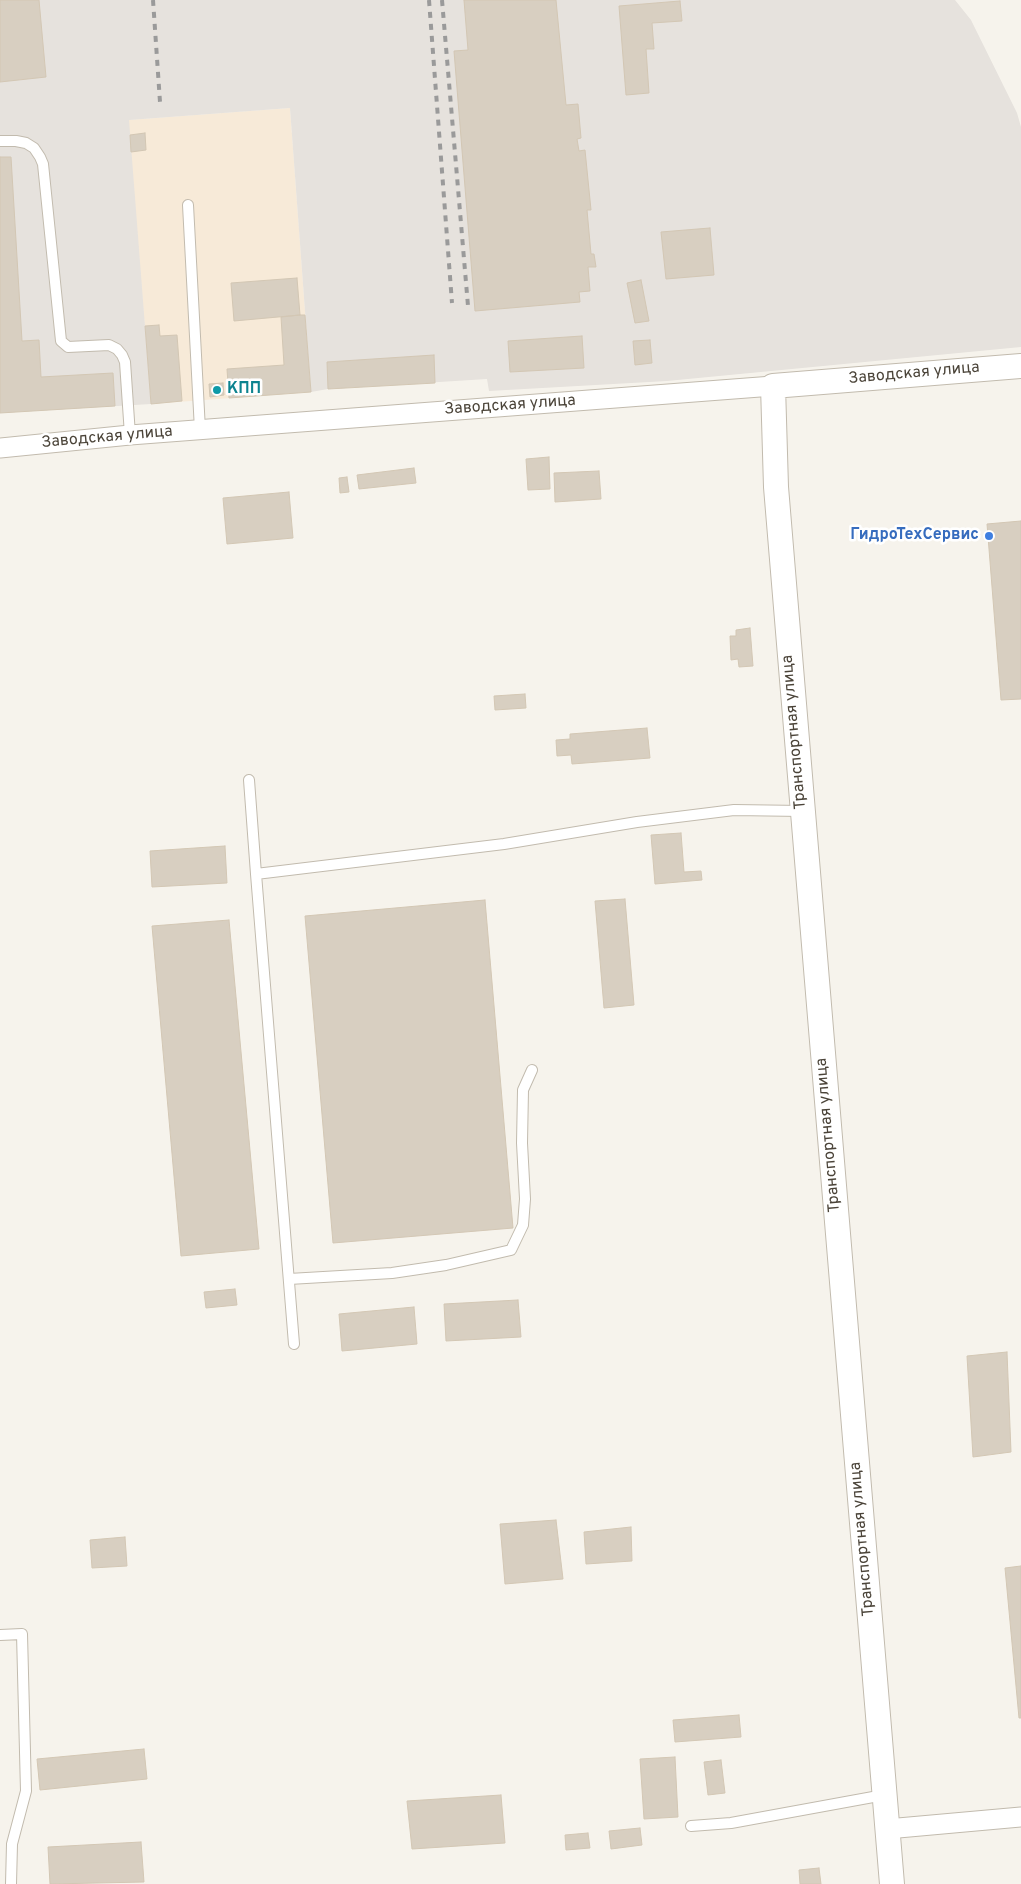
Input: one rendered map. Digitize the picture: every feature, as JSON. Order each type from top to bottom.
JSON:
[{"type":"street","name":"Заводская улица","points":[[0,448],[130,435],[1021,366]]},
{"type":"street","name":"Транспортная улица","points":[[773,386],[776,487],[892,1884]]},
{"type":"street","points":[[887,1829],[1021,1817]]},
{"type":"lane","points":[[0,142],[16,141],[26,143],[34,148],[40,157],[43,164],[62,341],[68,347],[109,345],[117,349],[122,355],[125,362],[130,435]]},
{"type":"lane","points":[[188,205],[200,430]]},
{"type":"lane","points":[[250,780],[294,1344]]},
{"type":"lane","points":[[256,874],[504,844],[638,822],[734,810],[802,811]]},
{"type":"lane","points":[[289,1279],[392,1273],[446,1266],[510,1250],[523,1225],[525,1199],[522,1143],[523,1090],[532,1070]]},
{"type":"lane","points":[[0,1635],[22,1634],[26,1791],[12,1844],[11,1884]]},
{"type":"lane","points":[[691,1826],[731,1823],[884,1796]]},
{"type":"lane","points":[[0,1845],[12,1844]]},
{"type":"shaded area","points":[[0,0],[955,0],[971,20],[1017,113],[1021,127],[1021,347],[667,381],[489,391],[487,379],[328,389],[311,392],[290,108],[129,120],[151,404],[0,413]]},
{"type":"shaded area","points":[[290,108],[311,392],[151,404],[128,120]]},
{"type":"building","points":[[0,0],[39,0],[46,77],[0,82]]},
{"type":"building","points":[[464,0],[556,0],[566,105],[578,104],[581,138],[577,139],[579,151],[585,150],[591,210],[587,210],[591,254],[594,254],[596,267],[588,267],[590,291],[579,292],[580,302],[475,311],[454,51],[468,50]]},
{"type":"building","points":[[680,1],[682,21],[652,23],[654,49],[646,49],[649,93],[626,95],[619,6]]},
{"type":"building","points":[[145,133],[146,150],[131,152],[130,135]]},
{"type":"building","points":[[0,157],[11,157],[22,341],[39,340],[41,377],[113,373],[115,406],[0,413]]},
{"type":"building","points":[[710,228],[714,275],[666,279],[661,232]]},
{"type":"building","points":[[297,278],[300,315],[234,321],[231,283]]},
{"type":"building","points":[[641,280],[649,321],[635,323],[627,283]]},
{"type":"building","points":[[305,315],[311,392],[229,398],[227,369],[284,365],[281,317]]},
{"type":"building","points":[[159,325],[160,336],[177,335],[182,401],[151,404],[145,326]]},
{"type":"building","points":[[582,336],[584,368],[510,372],[508,341]]},
{"type":"building","points":[[650,340],[652,363],[635,365],[633,341]]},
{"type":"building","points":[[434,355],[435,383],[328,389],[327,362]]},
{"type":"building","name":"КПП","points":[[223,383],[224,395],[210,397],[209,384]]},
{"type":"building","points":[[549,457],[550,489],[528,490],[526,459]]},
{"type":"building","points":[[414,468],[416,483],[359,489],[357,475]]},
{"type":"building","points":[[599,471],[601,499],[555,502],[554,473]]},
{"type":"building","points":[[347,477],[349,492],[340,493],[339,478]]},
{"type":"building","points":[[289,492],[293,538],[227,544],[223,498]]},
{"type":"building","points":[[1021,521],[1021,699],[1001,700],[987,524]]},
{"type":"building","points":[[750,628],[753,666],[739,667],[738,659],[731,660],[730,636],[736,636],[736,630]]},
{"type":"building","points":[[525,694],[526,708],[495,710],[494,696]]},
{"type":"building","points":[[647,728],[650,758],[572,764],[571,755],[557,756],[556,740],[570,739],[570,734]]},
{"type":"building","points":[[681,833],[684,872],[701,871],[702,880],[655,884],[651,835]]},
{"type":"building","points":[[225,846],[227,883],[152,887],[150,851]]},
{"type":"building","points":[[625,899],[634,1005],[604,1008],[595,901]]},
{"type":"building","points":[[485,900],[513,1228],[333,1243],[305,916]]},
{"type":"building","points":[[229,920],[259,1249],[181,1256],[152,926]]},
{"type":"building","points":[[235,1289],[237,1305],[206,1308],[204,1292]]},
{"type":"building","points":[[518,1300],[521,1337],[446,1341],[444,1304]]},
{"type":"building","points":[[414,1307],[417,1344],[342,1351],[339,1314]]},
{"type":"building","points":[[1007,1352],[1011,1452],[973,1457],[967,1356]]},
{"type":"building","points":[[556,1520],[563,1579],[505,1584],[500,1524]]},
{"type":"building","points":[[631,1527],[632,1561],[586,1564],[584,1532]]},
{"type":"building","points":[[125,1537],[127,1566],[92,1568],[90,1540]]},
{"type":"building","points":[[1021,1566],[1021,1718],[1019,1718],[1005,1568]]},
{"type":"building","points":[[739,1715],[741,1737],[675,1742],[673,1720]]},
{"type":"building","points":[[144,1749],[147,1779],[40,1790],[37,1759]]},
{"type":"building","points":[[675,1757],[678,1817],[644,1819],[640,1759]]},
{"type":"building","points":[[721,1760],[725,1793],[708,1795],[704,1762]]},
{"type":"building","points":[[501,1795],[505,1843],[412,1849],[407,1801]]},
{"type":"building","points":[[640,1828],[642,1845],[611,1849],[609,1831]]},
{"type":"building","points":[[588,1833],[590,1848],[566,1850],[565,1835]]},
{"type":"building","points":[[141,1842],[144,1882],[50,1884],[48,1847]]},
{"type":"building","points":[[819,1868],[821,1884],[800,1884],[799,1870]]},
{"type":"railway","points":[[153,0],[160,102]]},
{"type":"railway","points":[[429,0],[452,303]]},
{"type":"railway","points":[[442,0],[468,306]]},
{"type":"place","name":"КПП","points":[[217,390]]},
{"type":"place","name":"ГидроТехСервис","points":[[989,536]]}]
